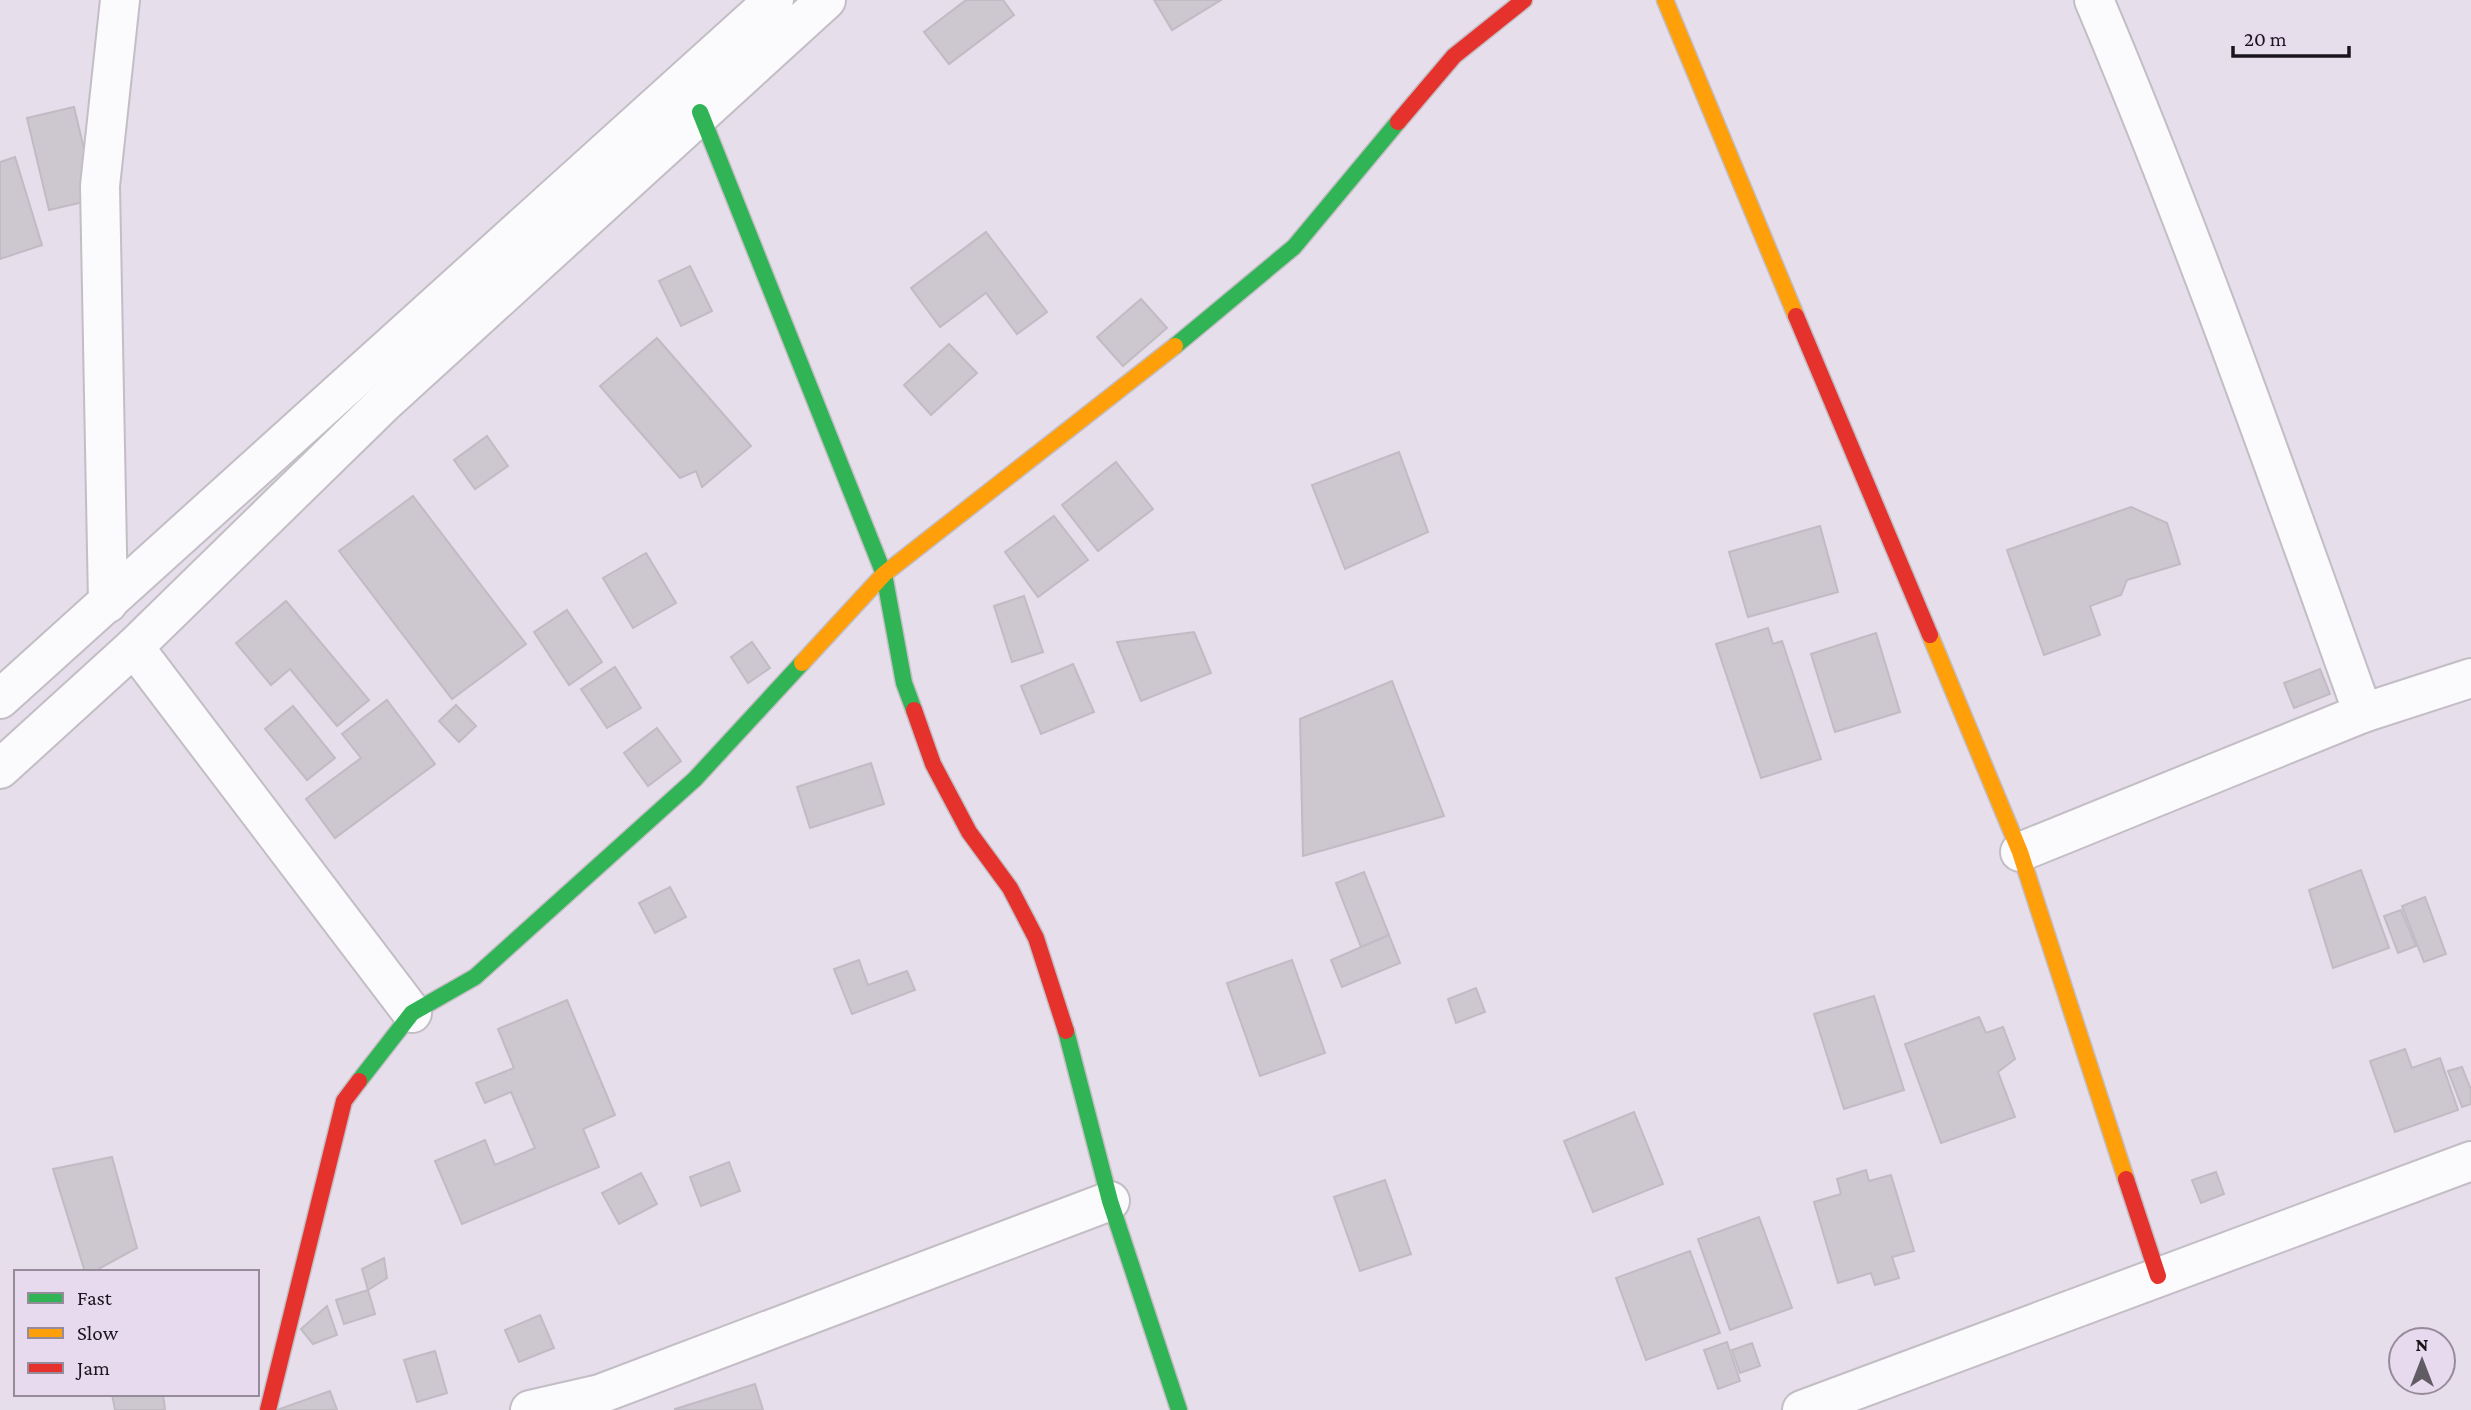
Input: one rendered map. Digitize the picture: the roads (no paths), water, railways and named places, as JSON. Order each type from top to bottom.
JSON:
[{"type":"street","points":[[108,603],[100,186],[120,0]]},
{"type":"street","points":[[0,699],[774,0]]},
{"type":"street","points":[[0,769],[134,647],[384,403],[700,112],[826,0]]},
{"type":"street","points":[[268,1410],[344,1101],[412,1013],[475,977],[695,779],[884,574],[1115,396],[1294,247],[1454,56],[1524,0]]},
{"type":"street","points":[[1665,0],[2020,852],[2158,1276]]},
{"type":"street","points":[[2094,0],[2137,101],[2223,327],[2363,713]]},
{"type":"street","points":[[700,112],[884,574],[904,683],[933,764],[969,832],[1010,888],[1036,938],[1059,1003],[1110,1201],[1179,1410]]},
{"type":"street","points":[[134,647],[412,1013]]},
{"type":"street","points":[[2020,852],[2363,713],[2471,678]]},
{"type":"street","points":[[1802,1410],[2471,1161]]},
{"type":"street","points":[[530,1410],[600,1394],[1110,1201]]}]
